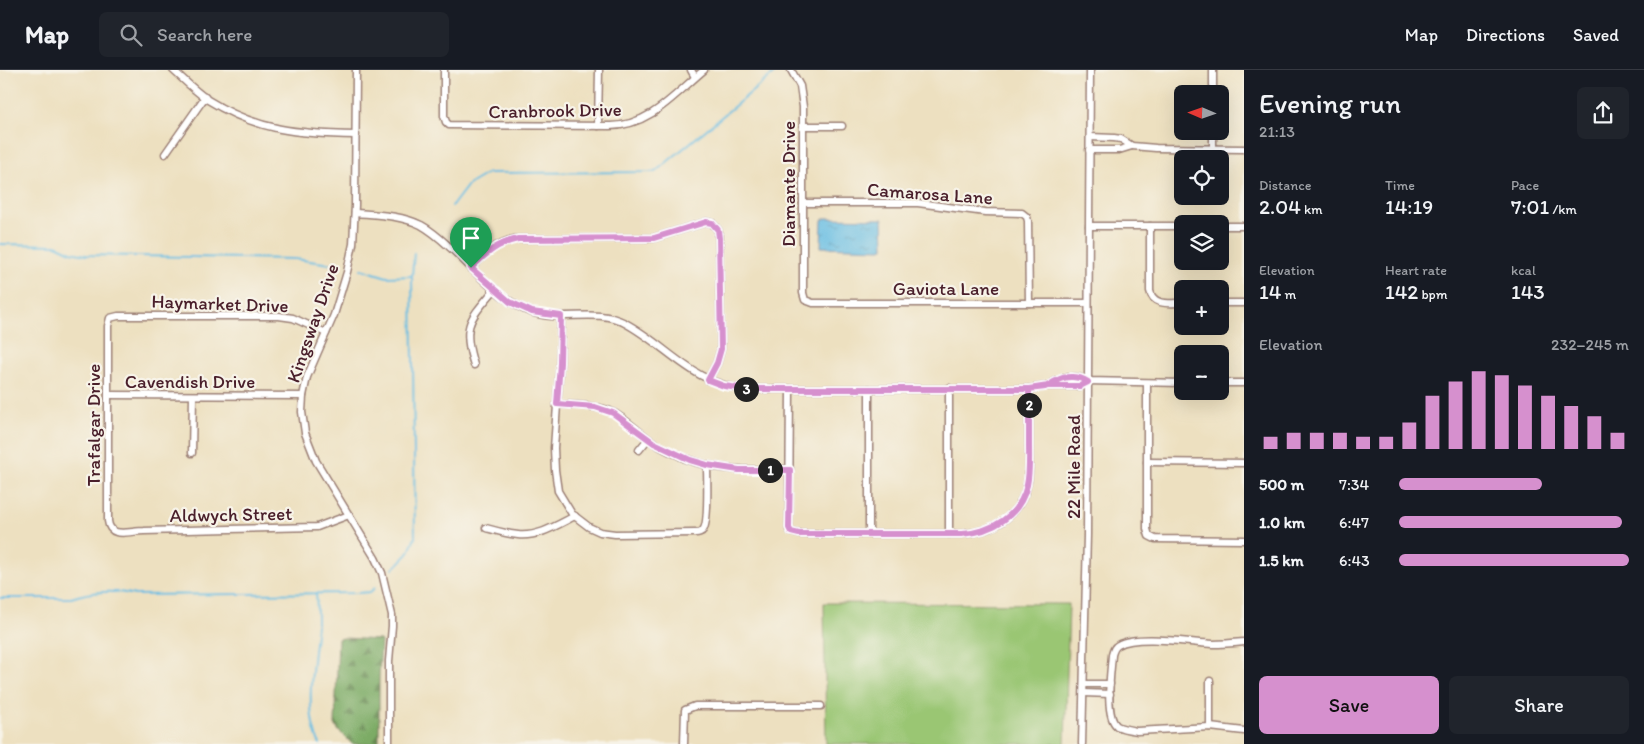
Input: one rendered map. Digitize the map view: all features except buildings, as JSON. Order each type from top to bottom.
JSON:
[{"type":"street","points":[[173,70],[205,97],[240,116],[284,131],[316,135],[356,135]]},
{"type":"street","name":"Kingsway Drive","points":[[356,70],[353,244],[334,315],[307,377],[302,412],[311,451],[382,573],[392,615],[389,661],[389,744]]},
{"type":"street","name":"Cranbrook Drive","points":[[444,70],[444,116],[447,124],[454,126],[624,126],[643,120],[704,70]]},
{"type":"street","points":[[598,126],[599,70]]},
{"type":"street","points":[[691,70],[695,78]]},
{"type":"street","name":"Diamante Drive","points":[[791,70],[797,80],[801,93],[803,126],[803,292],[805,300]]},
{"type":"street","name":"22 Mile Road","points":[[1082,744],[1088,535],[1090,70]]},
{"type":"street","points":[[1213,70],[1213,85]]},
{"type":"street","points":[[165,154],[205,97]]},
{"type":"street","points":[[803,126],[842,126]]},
{"type":"street","points":[[1090,137],[1121,139],[1132,146]]},
{"type":"street","points":[[1213,140],[1213,149]]},
{"type":"street","points":[[1090,150],[1119,150],[1132,146],[1244,149]]},
{"type":"street","name":"Camarosa Lane","points":[[803,203],[918,203],[985,212],[1018,212],[1025,215],[1028,221],[1029,303]]},
{"type":"street","points":[[355,213],[396,216],[423,226],[437,235],[510,302],[532,312],[561,316],[607,317],[623,322],[696,374],[719,384],[739,388],[790,389],[1029,389],[1048,386],[1080,386],[1088,382],[1174,383]]},
{"type":"street","points":[[471,268],[492,249],[505,242],[518,239],[654,238],[706,222],[712,223],[718,230],[719,238],[721,349],[717,363],[708,380]]},
{"type":"street","points":[[1089,226],[1174,226]]},
{"type":"street","points":[[1150,226],[1150,291],[1153,299],[1174,303]]},
{"type":"street","points":[[1229,226],[1244,226]]},
{"type":"street","points":[[474,365],[467,339],[470,324],[476,312],[495,289]]},
{"type":"street","name":"Gaviota Lane","points":[[805,300],[813,303],[1088,303]]},
{"type":"street","points":[[1229,303],[1244,303]]},
{"type":"street","name":"Haymarket Drive","points":[[110,318],[118,316],[279,316],[293,318],[326,333]]},
{"type":"street","points":[[561,316],[554,448],[555,476],[560,495],[572,514],[589,527],[600,532],[615,534],[696,534],[705,528],[707,518],[707,465]]},
{"type":"street","name":"Trafalgar Drive","points":[[110,318],[108,326],[108,521],[111,531]]},
{"type":"street","points":[[1148,383],[1146,529],[1149,536],[1155,540],[1244,540]]},
{"type":"street","points":[[1229,383],[1244,383]]},
{"type":"street","points":[[949,388],[949,534]]},
{"type":"street","points":[[790,389],[789,528],[791,532],[799,534],[976,533],[990,529],[1006,519],[1020,503],[1027,486],[1029,472],[1029,389]]},
{"type":"street","points":[[869,389],[869,534]]},
{"type":"street","name":"Cavendish Drive","points":[[108,395],[303,396]]},
{"type":"street","points":[[192,453],[193,396]]},
{"type":"street","points":[[557,404],[595,407],[609,411],[623,419],[648,439],[682,457],[707,465],[739,470],[790,470]]},
{"type":"street","points":[[639,450],[648,439]]},
{"type":"street","points":[[1147,462],[1244,463]]},
{"type":"street","name":"Aldwych Street","points":[[111,531],[116,533],[317,527],[349,515]]},
{"type":"street","points":[[486,528],[520,535],[535,533],[548,530],[575,516]]},
{"type":"street","points":[[1244,642],[1215,644],[1137,640],[1117,645],[1112,655],[1110,684],[1111,716],[1118,726],[1137,731],[1210,727],[1244,731]]},
{"type":"street","points":[[1210,681],[1210,727]]},
{"type":"street","points":[[1084,684],[1110,684]]},
{"type":"street","points":[[1084,694],[1110,694]]},
{"type":"street","points":[[684,744],[685,710],[695,706],[822,706]]},
{"type":"green space","points":[[824,603],[1069,604],[1065,744],[826,744]]},
{"type":"green space","points":[[338,639],[381,641],[379,744],[352,744],[338,730],[335,724]]},
{"type":"water","points":[[826,218],[883,219],[884,248],[821,247],[822,220]]},
{"type":"waterway","points":[[452,206],[468,185],[488,173],[655,172],[778,70]]},
{"type":"waterway","points":[[0,244],[56,245],[71,252],[86,255],[295,259],[338,265]]},
{"type":"waterway","points":[[393,569],[408,554],[415,538],[412,276],[414,253]]},
{"type":"waterway","points":[[361,269],[387,277],[412,276]]},
{"type":"waterway","points":[[0,598],[71,598],[103,592],[135,595],[358,593],[370,592],[375,588]]},
{"type":"waterway","points":[[316,593],[317,624],[312,669],[311,702],[315,732],[320,744]]},
{"type":"route","points":[[471,268],[483,255],[498,245],[518,239],[654,238],[706,222],[712,223],[718,230],[719,238],[721,349],[717,363],[708,380],[714,383],[746,389],[1029,389],[1041,388],[1048,386],[1058,379],[1064,378],[1080,377],[1088,382],[1080,386],[1048,386],[1029,389],[1029,472],[1027,486],[1020,503],[1012,514],[1000,524],[984,531],[962,534],[799,534],[791,532],[789,528],[790,470],[739,470],[707,465],[666,450],[613,413],[595,407],[557,404],[561,316],[532,312],[510,302],[471,268]]}]
